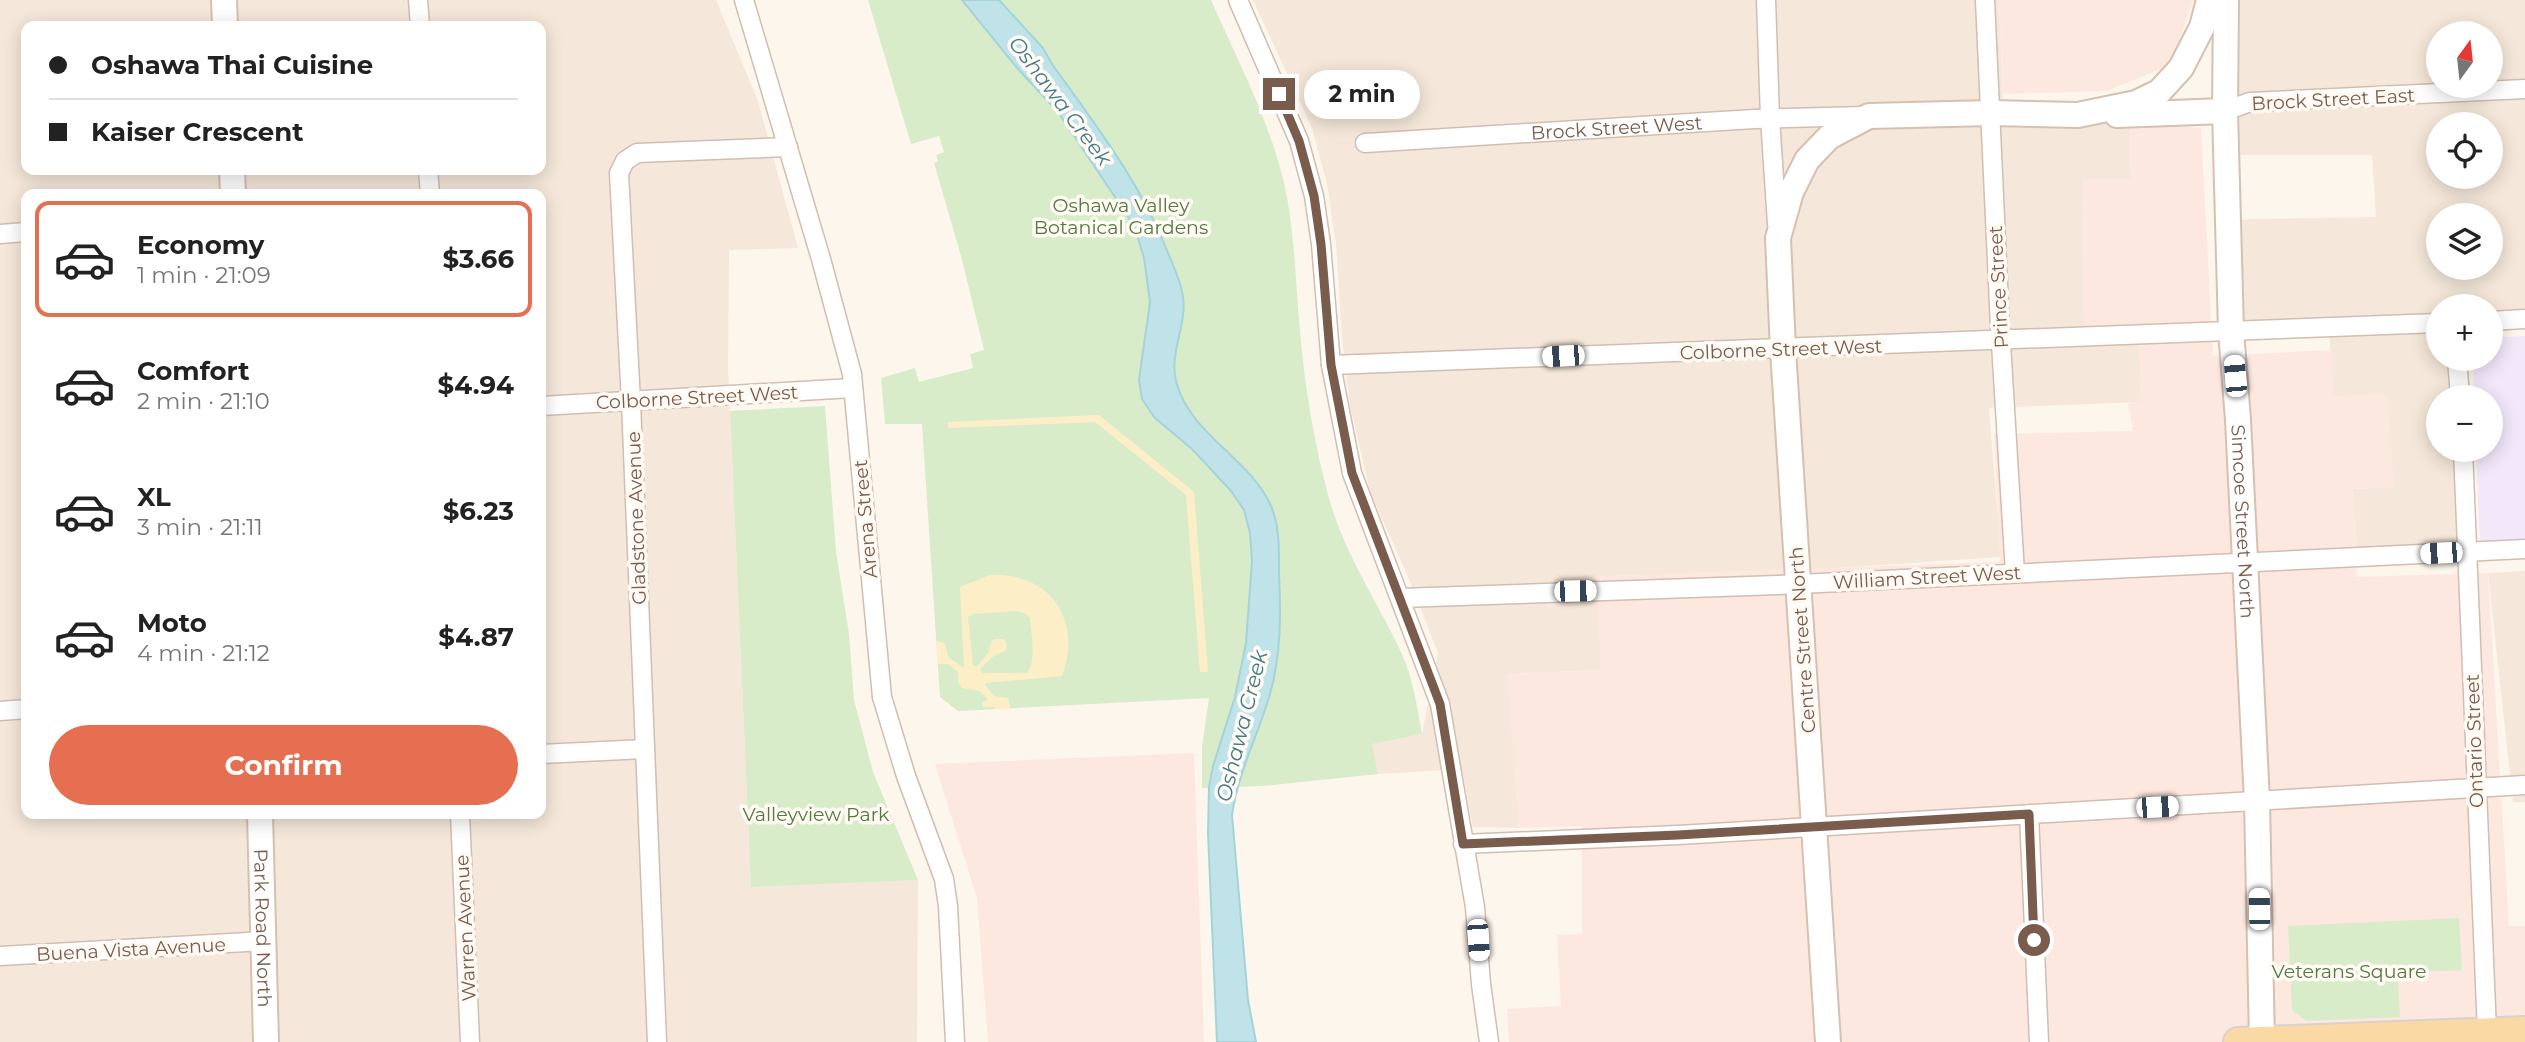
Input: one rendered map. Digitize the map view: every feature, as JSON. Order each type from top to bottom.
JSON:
[{"type":"main road","points":[[224,0],[225,21]]},
{"type":"main road","name":"Brock Street West","points":[[1807,160],[1829,137],[1869,116],[1991,113],[2078,115],[2136,103],[2159,92],[2181,68],[2202,27],[2209,0]]},
{"type":"main road","name":"Simcoe Street North","points":[[2226,0],[2225,111],[2231,331],[2257,802],[2254,1041]]},
{"type":"main road","points":[[2078,115],[2136,116],[2225,111]]},
{"type":"main road","name":"Centre Street North","points":[[1807,160],[1791,192],[1778,238],[1828,1042]]},
{"type":"main road","name":"Park Road North","points":[[260,819],[266,1042]]},
{"type":"main road","points":[[2254,1041],[2525,1031]]},
{"type":"street","points":[[418,0],[420,21]]},
{"type":"street","name":"Arena Street","points":[[744,0],[844,339],[853,387],[882,698],[906,776],[944,879],[948,906],[955,1042]]},
{"type":"street","points":[[1238,0],[1299,141],[1314,196],[1321,244],[1331,365],[1352,473],[1440,704],[1475,907],[1489,1042]]},
{"type":"street","name":"Centre Street North","points":[[1766,0],[1778,238]]},
{"type":"street","name":"Prince Street","points":[[1985,0],[2015,573]]},
{"type":"street","name":"Brock Street East","points":[[2225,111],[2250,102],[2525,89]]},
{"type":"street","name":"Brock Street West","points":[[1365,143],[1770,118],[1869,116]]},
{"type":"street","name":"Gladstone Avenue","points":[[657,1042],[619,173],[625,161],[637,153],[788,147]]},
{"type":"street","points":[[0,233],[21,232]]},
{"type":"street","points":[[2503,320],[2525,319]]},
{"type":"street","name":"Colborne Street West","points":[[1331,365],[1783,350],[2426,323]]},
{"type":"street","name":"Colborne Street West","points":[[546,406],[853,387]]},
{"type":"street","name":"Ontario Street","points":[[2464,462],[2487,1032]]},
{"type":"street","name":"William Street West","points":[[1401,598],[1798,584],[2525,549]]},
{"type":"street","points":[[0,711],[21,709]]},
{"type":"street","points":[[546,754],[645,749]]},
{"type":"street","points":[[1463,844],[1678,835],[2525,785]]},
{"type":"street","points":[[2029,814],[2039,1042]]},
{"type":"street","name":"Warren Avenue","points":[[460,819],[470,1042]]},
{"type":"street","name":"Buena Vista Avenue","points":[[0,956],[263,942]]},
{"type":"street","points":[[2525,1031],[2525,1038]]},
{"type":"shaded area","points":[[0,0],[716,0],[758,101],[798,248],[729,250],[728,369],[751,886],[918,880],[917,1042],[0,1042]]},
{"type":"shaded area","points":[[1253,0],[1999,0],[2004,127],[2130,123],[2131,179],[2083,179],[2084,325],[2139,323],[2141,402],[1989,408],[2001,557],[1808,570],[1601,670],[1508,674],[1519,828],[1473,827],[1462,769],[1378,774],[1371,744],[1422,734],[1438,653],[1370,492],[1350,405],[1336,244],[1327,184],[1312,128]]},
{"type":"shaded area","points":[[1999,0],[2193,0],[2171,65],[2107,91],[2003,94]]},
{"type":"shaded area","points":[[2228,0],[2525,0],[2525,319],[2503,320],[2503,294],[2426,294],[2426,371],[2458,371],[2459,385],[2426,385],[2426,462],[2464,462],[2468,552],[2358,557],[2352,489],[2393,487],[2333,396],[2329,327],[2231,331],[2228,222],[2251,219],[2376,217],[2372,155],[2226,155]]},
{"type":"shaded area","points":[[2130,123],[2201,128],[2213,356],[2332,350],[2333,396],[2387,394],[2394,487],[2352,489],[2358,557],[2356,577],[2488,573],[2509,926],[2525,926],[2525,1042],[1509,1042],[1507,1009],[1561,1006],[1557,935],[1582,934],[1582,826],[1519,828],[1507,674],[1601,670],[1596,576],[2000,562],[1994,434],[2133,431],[2128,404],[2141,401],[2139,323],[2084,325],[2083,179],[2131,179]]},
{"type":"shaded area","points":[[2525,336],[2525,543],[2480,545],[2477,462],[2503,462],[2503,385],[2474,385],[2473,371],[2503,371],[2503,337]]},
{"type":"shaded area","points":[[2525,571],[2525,802],[2513,802],[2488,573]]},
{"type":"shaded area","points":[[1194,753],[1204,1042],[988,1042],[977,898],[935,764]]},
{"type":"green space","name":"Oshawa Valley Botanical Gardens","points":[[868,0],[1211,0],[1256,100],[1282,177],[1292,235],[1307,394],[1329,498],[1343,538],[1401,652],[1414,692],[1422,734],[1372,744],[1378,774],[1263,786],[1202,788],[1202,747],[1209,698],[958,711],[940,697],[922,424],[885,424],[881,378],[915,368],[919,382],[973,368],[970,354],[984,350],[934,163],[938,161],[936,155],[944,152],[939,136],[911,144]]},
{"type":"green space","name":"Valleyview Park","points":[[825,406],[836,552],[849,634],[854,700],[873,772],[918,880],[751,887],[730,411]]},
{"type":"green space","name":"Veterans Square","points":[[2459,918],[2462,970],[2398,973],[2400,1017],[2306,1021],[2292,1010],[2288,926]]},
{"type":"sand","points":[[1099,415],[1194,492],[1208,672],[1200,672],[1186,495],[1095,422],[948,428],[948,422]]},
{"type":"sand","points":[[990,575],[1011,576],[1030,582],[1045,591],[1056,603],[1068,636],[1062,676],[985,683],[994,696],[1008,698],[1011,709],[983,707],[982,702],[988,700],[980,691],[962,688],[958,682],[958,672],[948,664],[938,664],[936,641],[945,643],[948,657],[964,668],[960,587]],"holes":[[[1017,611],[1030,618],[1033,647],[1032,661],[1027,673],[982,673],[980,669],[994,656],[1005,651],[1007,645],[1004,639],[994,639],[989,652],[977,666],[973,666],[968,617],[973,614]]]},
{"type":"water","name":"Oshawa Creek","points":[[962,0],[999,0],[1043,48],[1131,178],[1157,227],[1182,291],[1183,318],[1174,370],[1183,400],[1206,431],[1261,489],[1274,514],[1278,539],[1280,604],[1276,664],[1270,694],[1243,769],[1232,815],[1248,1000],[1256,1042],[1217,1042],[1208,833],[1209,787],[1213,766],[1235,697],[1246,643],[1252,561],[1250,533],[1244,510],[1231,491],[1193,450],[1154,417],[1142,399],[1139,380],[1150,302],[1144,258],[1129,218],[1058,112],[1018,69]]},
{"type":"route","points":[[1279,94],[1299,141],[1314,196],[1321,244],[1331,365],[1352,473],[1440,704],[1463,844],[1678,835],[2029,814],[2034,940]]}]
